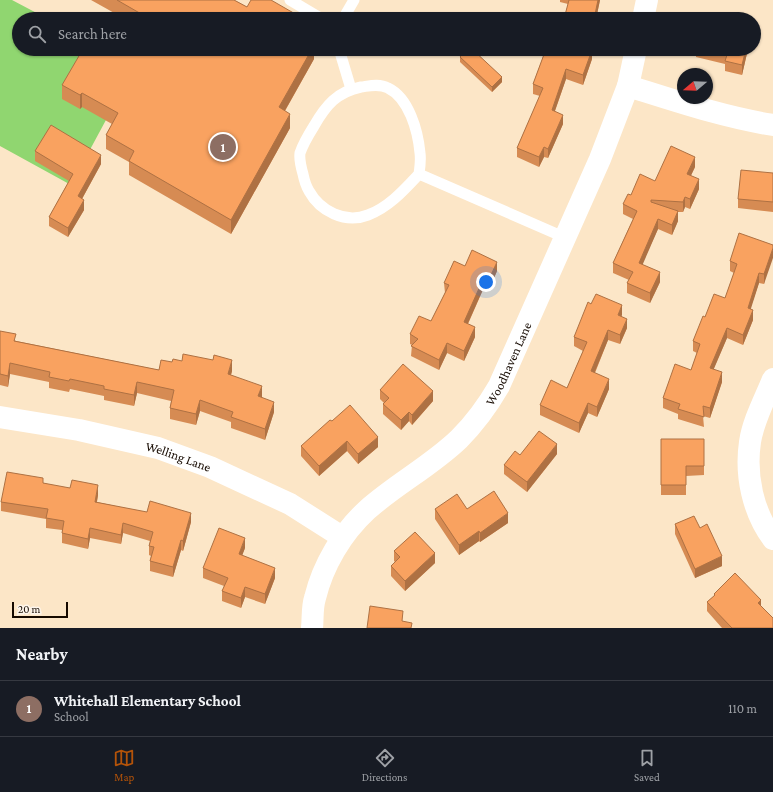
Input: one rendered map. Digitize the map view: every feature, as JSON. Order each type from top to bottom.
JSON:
[{"type":"street","points":[[644,12],[647,0]]},
{"type":"street","name":"Woodhaven Lane","points":[[312,628],[314,599],[326,568],[342,537],[368,510],[439,457],[458,440],[480,416],[499,386],[600,160],[628,86],[634,56]]},
{"type":"street","points":[[628,86],[690,106],[752,122],[773,125]]},
{"type":"street","points":[[773,379],[756,420],[750,442],[749,477],[759,516],[773,539]]},
{"type":"street","name":"Welling Lane","points":[[0,417],[80,430],[158,448],[210,467],[290,504],[342,537]]},
{"type":"lane","points":[[290,0],[310,12]]},
{"type":"lane","points":[[347,12],[354,0]]},
{"type":"lane","points":[[341,56],[351,89]]},
{"type":"lane","points":[[373,85],[387,87],[402,100],[411,114],[418,135],[421,154],[419,174],[397,197],[380,209],[367,216],[354,218],[341,217],[327,211],[316,201],[308,190],[300,165],[300,154],[318,119],[330,102],[351,89],[373,85]]},
{"type":"lane","points":[[419,174],[566,238]]},
{"type":"green space","points":[[0,0],[12,0],[35,12],[12,12],[12,56],[116,56],[135,66],[71,185],[0,146]]},
{"type":"building","points":[[117,0],[234,0],[247,7],[251,0],[271,0],[292,12],[138,12]]},
{"type":"building","points":[[569,0],[598,0],[595,12],[566,12]]},
{"type":"building","points":[[79,56],[308,56],[279,107],[290,114],[231,220],[129,161],[134,151],[106,135],[118,113],[82,93],[80,95],[62,85]]},
{"type":"building","points":[[480,56],[502,77],[492,87],[460,57]]},
{"type":"building","points":[[543,56],[590,56],[583,75],[566,69],[552,110],[563,115],[548,149],[544,147],[539,157],[517,148],[543,88],[533,84]]},
{"type":"building","points":[[727,56],[744,56],[742,65],[725,61]]},
{"type":"building","points":[[51,125],[101,155],[78,196],[84,200],[68,228],[49,217],[73,174],[35,151]]},
{"type":"building","points":[[671,146],[695,157],[687,174],[699,179],[690,199],[685,197],[683,202],[651,200],[651,202],[678,211],[672,225],[658,219],[639,263],[660,272],[650,293],[627,283],[633,272],[613,263],[637,211],[623,204],[628,194],[631,195],[640,174],[655,181]]},
{"type":"building","points":[[741,170],[773,173],[773,202],[738,199]]},
{"type":"building","points":[[739,233],[773,245],[773,248],[764,274],[759,273],[748,308],[753,310],[743,335],[727,328],[710,368],[722,372],[710,408],[703,406],[704,417],[678,409],[680,404],[663,398],[675,364],[691,370],[700,344],[693,341],[714,294],[725,298],[737,264],[730,261]]},
{"type":"building","points":[[472,250],[497,262],[490,277],[485,275],[464,322],[475,327],[464,351],[447,343],[439,360],[411,346],[418,339],[410,334],[419,316],[431,321],[449,285],[444,283],[454,261],[465,266]]},
{"type":"building","points":[[596,294],[622,305],[618,315],[627,319],[620,335],[608,330],[591,371],[609,379],[597,407],[588,403],[579,423],[540,405],[551,380],[567,388],[587,342],[574,337],[588,302],[591,304]]},
{"type":"building","points":[[0,331],[16,334],[14,341],[159,370],[161,360],[172,362],[173,359],[182,361],[183,354],[213,360],[214,355],[232,360],[228,374],[262,386],[258,396],[274,402],[265,429],[231,417],[233,412],[200,400],[196,414],[170,408],[174,390],[137,382],[134,395],[104,389],[104,386],[70,379],[69,381],[49,377],[50,372],[10,363],[8,376],[0,374]]},
{"type":"building","points":[[403,364],[433,391],[412,415],[409,412],[401,420],[383,404],[389,398],[380,390]]},
{"type":"building","points":[[350,405],[378,437],[358,454],[347,441],[319,466],[301,446],[330,420],[332,421]]},
{"type":"building","points":[[539,431],[557,444],[527,482],[504,465],[515,451],[520,455]]},
{"type":"building","points":[[661,439],[704,439],[704,466],[686,466],[686,485],[661,485]]},
{"type":"building","points":[[7,472],[43,478],[43,483],[70,488],[72,480],[98,485],[95,502],[147,512],[150,501],[191,513],[183,541],[181,540],[173,567],[150,561],[154,547],[149,546],[153,532],[123,523],[121,535],[90,528],[88,539],[62,533],[64,521],[46,518],[48,509],[1,502]]},
{"type":"building","points":[[494,491],[508,513],[480,533],[479,531],[459,545],[435,509],[457,494],[467,509]]},
{"type":"building","points":[[694,516],[700,528],[707,524],[722,556],[695,569],[675,524]]},
{"type":"building","points":[[219,528],[245,538],[239,554],[275,568],[265,594],[245,587],[241,598],[222,591],[228,578],[203,568]]},
{"type":"building","points":[[415,532],[435,553],[405,581],[391,566],[400,557],[394,551]]},
{"type":"building","points":[[735,573],[761,600],[758,603],[773,618],[773,628],[732,628],[707,602]]},
{"type":"building","points":[[370,606],[403,611],[402,621],[412,623],[411,628],[367,628]]},
{"type":"place","name":"Whitehall Elementary School","points":[[223,147]]}]
